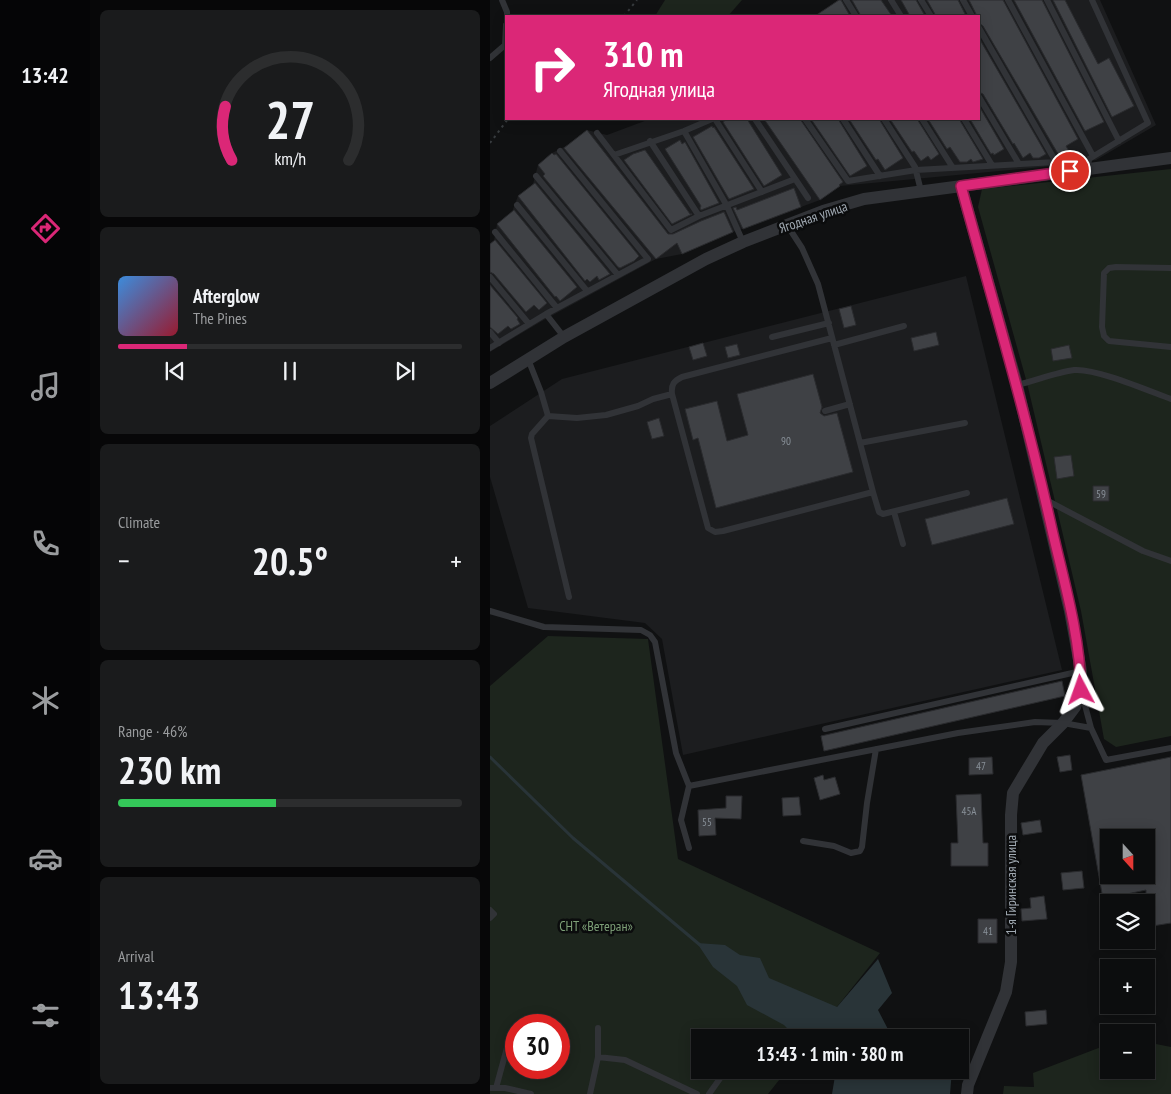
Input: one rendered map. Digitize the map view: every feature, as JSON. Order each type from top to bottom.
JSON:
[{"type":"street","name":"Ягодная улица","points":[[490,383],[564,337],[666,280],[743,242],[823,211],[864,199],[961,186],[1091,162],[1171,158]]},
{"type":"street","points":[[961,186],[1017,385],[1046,500],[1070,611],[1081,671],[1081,690]]},
{"type":"street","name":"1-я Гиринская улица","points":[[967,1094],[968,1085],[1006,992],[1010,962],[1011,815],[1013,792],[1043,742],[1063,723],[1075,707],[1081,690]]},
{"type":"lane","points":[[502,0],[507,15]]},
{"type":"lane","points":[[846,0],[855,15]]},
{"type":"lane","points":[[891,0],[900,15]]},
{"type":"lane","points":[[921,0],[930,15]]},
{"type":"lane","points":[[963,0],[971,15]]},
{"type":"lane","points":[[1008,0],[1091,162],[1119,141],[1148,123],[1092,0]]},
{"type":"lane","points":[[1047,0],[1119,141]]},
{"type":"lane","points":[[806,120],[848,181],[916,170],[1056,162],[980,30]]},
{"type":"lane","points":[[490,58],[505,45]]},
{"type":"lane","points":[[980,99],[1019,164]]},
{"type":"lane","points":[[614,154],[712,120]]},
{"type":"lane","points":[[715,120],[762,192]]},
{"type":"lane","points":[[756,120],[808,198]]},
{"type":"lane","points":[[844,120],[880,176]]},
{"type":"lane","points":[[885,120],[916,170],[921,191]]},
{"type":"lane","points":[[923,120],[953,168]]},
{"type":"lane","points":[[965,120],[992,166]]},
{"type":"lane","points":[[684,131],[727,206],[743,242]]},
{"type":"lane","points":[[597,132],[672,230],[699,216],[795,179]]},
{"type":"lane","points":[[650,141],[699,216]]},
{"type":"lane","points":[[490,348],[546,314],[648,259],[560,151]]},
{"type":"lane","points":[[536,176],[618,275]]},
{"type":"lane","points":[[517,205],[587,292]]},
{"type":"lane","points":[[787,225],[802,248],[818,284],[878,512],[882,514],[894,512],[967,493]]},
{"type":"lane","points":[[495,232],[557,308]]},
{"type":"lane","points":[[1171,268],[1116,267],[1104,272],[1102,327],[1104,336],[1109,341],[1171,347]]},
{"type":"lane","points":[[490,277],[529,324]]},
{"type":"lane","points":[[546,314],[564,337]]},
{"type":"lane","points":[[772,338],[828,323]]},
{"type":"lane","points":[[873,492],[715,532],[708,528],[704,519],[671,386],[682,377],[904,326]]},
{"type":"lane","points":[[490,332],[499,342]]},
{"type":"lane","points":[[528,359],[548,416]]},
{"type":"lane","points":[[1017,385],[1074,370],[1086,371],[1171,399]]},
{"type":"lane","points":[[548,416],[577,418],[606,415],[672,394]]},
{"type":"lane","points":[[825,410],[850,404]]},
{"type":"lane","points":[[548,416],[532,434],[531,438],[569,597]]},
{"type":"lane","points":[[860,443],[966,423]]},
{"type":"lane","points":[[1046,500],[1143,551],[1171,561]]},
{"type":"lane","points":[[894,512],[903,544]]},
{"type":"lane","points":[[490,611],[544,627],[641,630],[650,634],[655,642],[676,753],[689,786],[681,820],[690,848]]},
{"type":"lane","points":[[825,729],[1081,671]]},
{"type":"lane","points":[[1081,690],[1091,728],[1106,760],[1171,748]]},
{"type":"lane","points":[[689,786],[958,732],[1035,722],[1063,723],[1091,728]]},
{"type":"lane","points":[[803,841],[834,846],[851,853],[860,851],[876,749]]},
{"type":"lane","points":[[490,910],[494,914],[490,918]]},
{"type":"lane","points":[[590,1094],[598,1057],[598,1028]]},
{"type":"lane","points":[[505,1053],[493,1088],[531,1094]]},
{"type":"lane","points":[[598,1057],[625,1060],[697,1094]]},
{"type":"lane","points":[[709,1094],[720,1079]]},
{"type":"path","points":[[625,15],[636,0]]},
{"type":"path","points":[[490,143],[507,120]]},
{"type":"shaded area","points":[[838,0],[1100,0],[1156,125],[1096,160],[1064,165],[840,186],[820,200],[730,233],[682,254],[656,259],[542,321],[490,352],[490,244],[494,241],[497,224],[512,212],[518,196],[533,184],[538,165],[552,153],[566,146],[587,130],[607,135],[647,120],[980,120],[980,15],[818,15]]},
{"type":"shaded area","points":[[966,276],[1062,670],[683,755],[662,639],[645,623],[528,608],[490,477],[490,426],[562,379]]},
{"type":"shaded area","points":[[697,943],[725,945],[740,955],[760,958],[769,978],[837,1007],[878,959],[892,993],[878,1010],[888,1029],[788,1029],[747,1005],[737,986],[713,967]]},
{"type":"shaded area","points":[[834,1079],[951,1079],[950,1094],[832,1094]]},
{"type":"green space","points":[[665,0],[742,0],[729,15],[656,15]]},
{"type":"green space","points":[[1171,169],[1171,736],[1116,747],[1104,739],[1081,611],[1027,383],[978,207],[982,189]]},
{"type":"green space","name":"СНТ «Ветеран»","points":[[548,636],[648,639],[678,859],[880,953],[819,1029],[691,1029],[691,1079],[780,1079],[768,1094],[490,1094],[490,686]]},
{"type":"green space","points":[[1155,1044],[1171,1047],[1171,1094],[1003,1094],[1004,1086],[1034,1087],[1033,1073],[1100,1047],[1100,1079],[1155,1079]]},
{"type":"building","points":[[841,0],[849,15],[816,15]]},
{"type":"building","points":[[852,0],[881,0],[891,15],[860,15]]},
{"type":"building","points":[[901,0],[916,0],[924,15],[909,15]]},
{"type":"building","points":[[927,0],[958,0],[966,15],[935,15]]},
{"type":"building","points":[[969,0],[1003,0],[1078,139],[1066,146],[1074,160],[1064,164],[980,24],[980,15],[976,15]]},
{"type":"building","points":[[1014,0],[1042,0],[1104,122],[1085,131]]},
{"type":"building","points":[[1053,0],[1065,0],[1098,64],[1109,58],[1134,106],[1112,117]]},
{"type":"building","points":[[980,40],[1046,154],[1039,158],[1033,158],[1030,153],[1023,158],[983,94],[980,92]]},
{"type":"building","points":[[980,108],[1004,149],[994,155],[993,153],[991,154],[971,120],[980,120]]},
{"type":"building","points":[[726,120],[748,120],[782,175],[764,186],[723,122]]},
{"type":"building","points":[[765,120],[801,120],[843,182],[820,200]]},
{"type":"building","points":[[812,120],[839,120],[867,166],[850,176]]},
{"type":"building","points":[[850,120],[880,120],[903,158],[885,170],[878,159],[876,160]]},
{"type":"building","points":[[891,120],[918,120],[939,154],[931,160],[928,156],[921,161],[914,151],[912,152]]},
{"type":"building","points":[[929,120],[960,120],[983,159],[973,162],[971,159],[967,162],[960,162],[950,147],[947,149]]},
{"type":"building","points":[[712,126],[754,189],[729,199],[693,137]]},
{"type":"building","points":[[587,130],[668,234],[673,234],[724,212],[733,232],[682,254],[677,243],[656,259],[564,148]]},
{"type":"building","points":[[680,140],[682,144],[685,142],[719,203],[701,210],[701,206],[665,149]]},
{"type":"building","points":[[645,150],[690,214],[692,214],[672,224],[624,160],[633,154]]},
{"type":"building","points":[[552,153],[556,154],[639,256],[634,261],[620,268],[618,267],[543,176],[545,174],[538,165]]},
{"type":"building","points":[[535,183],[610,274],[599,280],[597,276],[590,282],[587,279],[585,281],[518,196]]},
{"type":"building","points":[[794,188],[801,207],[743,229],[733,208],[736,207],[737,210]]},
{"type":"building","points":[[514,210],[577,287],[560,301],[497,224]]},
{"type":"building","points":[[495,240],[547,303],[539,310],[534,305],[526,312],[494,274],[490,272],[490,244]]},
{"type":"building","points":[[490,285],[518,318],[520,324],[511,329],[508,326],[498,334],[490,327]]},
{"type":"building","points":[[851,306],[856,325],[844,328],[839,309]]},
{"type":"building","points":[[936,332],[939,345],[914,351],[911,338]]},
{"type":"building","points":[[703,343],[707,356],[693,360],[689,347]]},
{"type":"building","points":[[737,344],[740,355],[728,358],[725,347]]},
{"type":"building","points":[[1069,345],[1072,358],[1053,361],[1051,349]]},
{"type":"building","points":[[813,374],[822,407],[820,413],[824,416],[837,413],[853,472],[716,508],[698,438],[693,440],[685,409],[717,401],[727,441],[748,435],[737,394]]},
{"type":"building","points":[[659,418],[664,436],[652,439],[647,422]]},
{"type":"building","points":[[1071,455],[1074,476],[1057,479],[1054,457]]},
{"type":"building","points":[[1093,486],[1109,486],[1109,501],[1093,501]]},
{"type":"building","points":[[1007,498],[1014,524],[932,545],[925,519]]},
{"type":"building","points":[[1062,681],[1065,696],[824,751],[821,736]]},
{"type":"building","points":[[1070,755],[1072,770],[1060,772],[1057,757]]},
{"type":"building","points":[[992,757],[993,774],[969,775],[969,758]]},
{"type":"building","points":[[1171,757],[1171,923],[1155,926],[1155,894],[1146,894],[1146,890],[1127,894],[1102,894],[1100,884],[1155,884],[1155,829],[1100,829],[1100,882],[1081,775]]},
{"type":"building","points":[[823,775],[824,780],[835,777],[840,794],[820,800],[814,778]]},
{"type":"building","points":[[981,794],[983,843],[988,843],[988,866],[951,866],[951,843],[958,843],[956,795]]},
{"type":"building","points":[[726,796],[742,796],[741,819],[715,818],[716,835],[699,836],[698,810],[726,808]]},
{"type":"building","points":[[799,797],[801,815],[783,816],[782,798]]},
{"type":"building","points":[[1040,820],[1042,832],[1023,835],[1021,823]]},
{"type":"building","points":[[1082,871],[1084,888],[1063,890],[1061,873]]},
{"type":"building","points":[[1044,896],[1047,919],[1022,921],[1021,909],[1031,908],[1030,898]]},
{"type":"building","points":[[978,919],[997,919],[997,943],[978,943]]},
{"type":"building","points":[[1046,1010],[1047,1024],[1026,1026],[1025,1012]]},
{"type":"waterway","points":[[490,757],[573,838],[700,945]]},
{"type":"route","points":[[1070,171],[961,186],[1017,385],[1046,500],[1070,611],[1081,671],[1081,690]]}]
